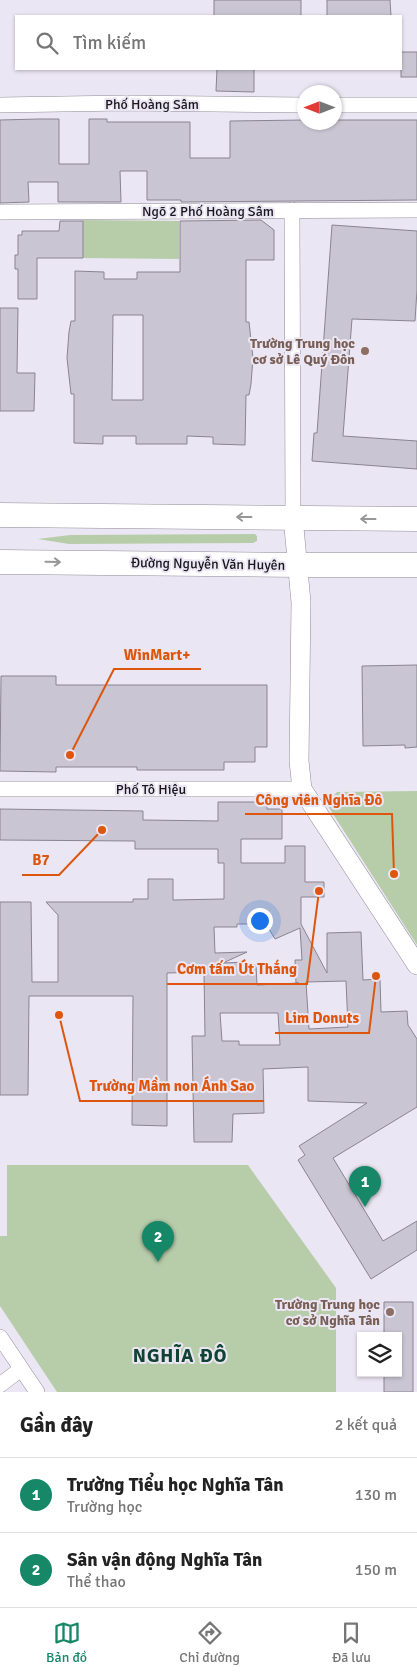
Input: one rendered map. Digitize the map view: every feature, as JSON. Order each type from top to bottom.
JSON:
[{"type":"main road","points":[[0,515],[417,519]]},
{"type":"main road","name":"Đường Nguyễn Văn Huyên","points":[[1,562],[298,566],[417,565]]},
{"type":"street","name":"Phố Hoàng Sâm","points":[[0,105],[124,103],[297,105]]},
{"type":"street","points":[[342,105],[417,105]]},
{"type":"street","points":[[292,210],[293,517],[301,602],[299,761],[302,789],[417,965]]},
{"type":"street","name":"Ngõ 2 Phố Hoàng Sâm","points":[[0,212],[417,210]]},
{"type":"street","name":"Phố Tô Hiệu","points":[[0,789],[302,789]]},
{"type":"street","points":[[0,1337],[38,1392]]},
{"type":"street","points":[[0,1385],[22,1369]]},
{"type":"green space","points":[[83,220],[179,221],[179,259],[83,258]]},
{"type":"green space","points":[[255,534],[257,541],[253,543],[69,544],[38,539],[70,535]]},
{"type":"green space","points":[[417,791],[417,945],[326,803],[337,792]]},
{"type":"green space","points":[[7,1165],[248,1165],[336,1288],[336,1392],[57,1392],[0,1306],[0,1236],[7,1236]]},
{"type":"building","points":[[214,0],[301,0],[301,15],[214,15]]},
{"type":"building","points":[[327,0],[390,0],[391,15],[327,15]]},
{"type":"building","points":[[402,52],[417,52],[417,77],[401,77]]},
{"type":"building","points":[[217,70],[254,70],[254,92],[216,91]]},
{"type":"building","points":[[59,119],[59,164],[89,164],[89,119],[107,119],[107,122],[190,122],[190,158],[230,158],[230,121],[297,120],[297,130],[342,130],[342,120],[417,120],[417,200],[181,202],[181,200],[147,200],[147,171],[120,171],[121,202],[58,202],[58,182],[28,182],[29,202],[0,203],[0,120]]},
{"type":"building","points":[[261,220],[274,230],[274,260],[246,260],[246,322],[249,322],[253,358],[249,395],[246,395],[245,445],[213,444],[213,437],[187,436],[187,444],[136,444],[136,436],[103,436],[103,444],[74,443],[74,394],[71,394],[67,358],[71,321],[75,321],[75,271],[104,272],[104,279],[137,279],[137,272],[180,272],[180,221]],"holes":[[[113,315],[143,315],[143,400],[112,400]]]},
{"type":"building","points":[[60,221],[83,221],[83,258],[37,258],[37,299],[18,299],[18,269],[15,269],[15,255],[18,255],[18,235],[22,235],[22,231],[59,231]]},
{"type":"building","points":[[332,225],[417,231],[415,321],[352,319],[343,436],[417,441],[417,469],[312,461],[314,433],[317,433]]},
{"type":"building","points":[[0,308],[18,308],[17,373],[35,373],[34,411],[0,411]]},
{"type":"building","points":[[417,665],[417,747],[405,748],[405,745],[363,746],[362,666]]},
{"type":"building","points":[[1,676],[56,676],[56,685],[267,685],[267,747],[255,747],[255,762],[224,762],[224,770],[137,770],[137,767],[56,767],[56,772],[0,771]]},
{"type":"building","points":[[218,802],[267,802],[267,809],[282,809],[282,839],[241,839],[241,863],[285,863],[285,846],[305,846],[305,882],[324,882],[324,897],[301,897],[301,924],[327,973],[327,933],[361,932],[363,980],[380,979],[381,1012],[407,1011],[408,1025],[417,1039],[417,1107],[333,1158],[383,1241],[417,1221],[417,1250],[371,1279],[298,1160],[305,1155],[299,1146],[367,1103],[308,1101],[308,1067],[263,1069],[264,1113],[233,1114],[232,1142],[194,1142],[192,1036],[205,1036],[204,972],[167,973],[167,1126],[132,1125],[133,996],[29,996],[28,1095],[0,1095],[0,902],[31,902],[32,982],[58,982],[58,915],[46,902],[133,902],[133,899],[148,899],[148,879],[173,879],[173,900],[224,899],[224,863],[218,863],[218,849],[135,849],[135,841],[0,840],[0,809],[143,811],[143,820],[218,821]],"holes":[[[237,924],[266,924],[275,939],[300,928],[302,960],[295,960],[296,983],[299,983],[257,985],[256,965],[246,965],[246,962],[223,963],[247,952],[215,953],[214,927],[237,927]],[[346,981],[348,1027],[309,1029],[306,982]],[[220,1013],[278,1013],[280,1045],[239,1045],[239,1041],[222,1041]]]},
{"type":"building","points":[[384,1302],[413,1302],[413,1392],[384,1392],[384,1377],[402,1377],[402,1332],[384,1332]]},
{"type":"place","name":"Trường Trung học cơ sở Lê Quý Đôn","points":[[365,351]]},
{"type":"place","name":"WinMart+","points":[[70,755]]},
{"type":"place","name":"B7","points":[[102,830]]},
{"type":"place","name":"Công viên Nghĩa Đô","points":[[394,874]]},
{"type":"place","name":"Cơm tấm Út Thắng","points":[[319,891]]},
{"type":"place","name":"Lim Donuts","points":[[376,976]]},
{"type":"place","name":"Trường Mầm non Ánh Sao","points":[[59,1015]]},
{"type":"place","name":"Trường Tiểu học Nghĩa Tân","points":[[365,1207]]},
{"type":"place","name":"Sân vận động Nghĩa Tân","points":[[158,1262]]},
{"type":"place","name":"Trường Trung học cơ sở Nghĩa Tân","points":[[390,1312]]},
{"type":"district","name":"NGHĨA ĐÔ","points":[[180,1356]]}]
